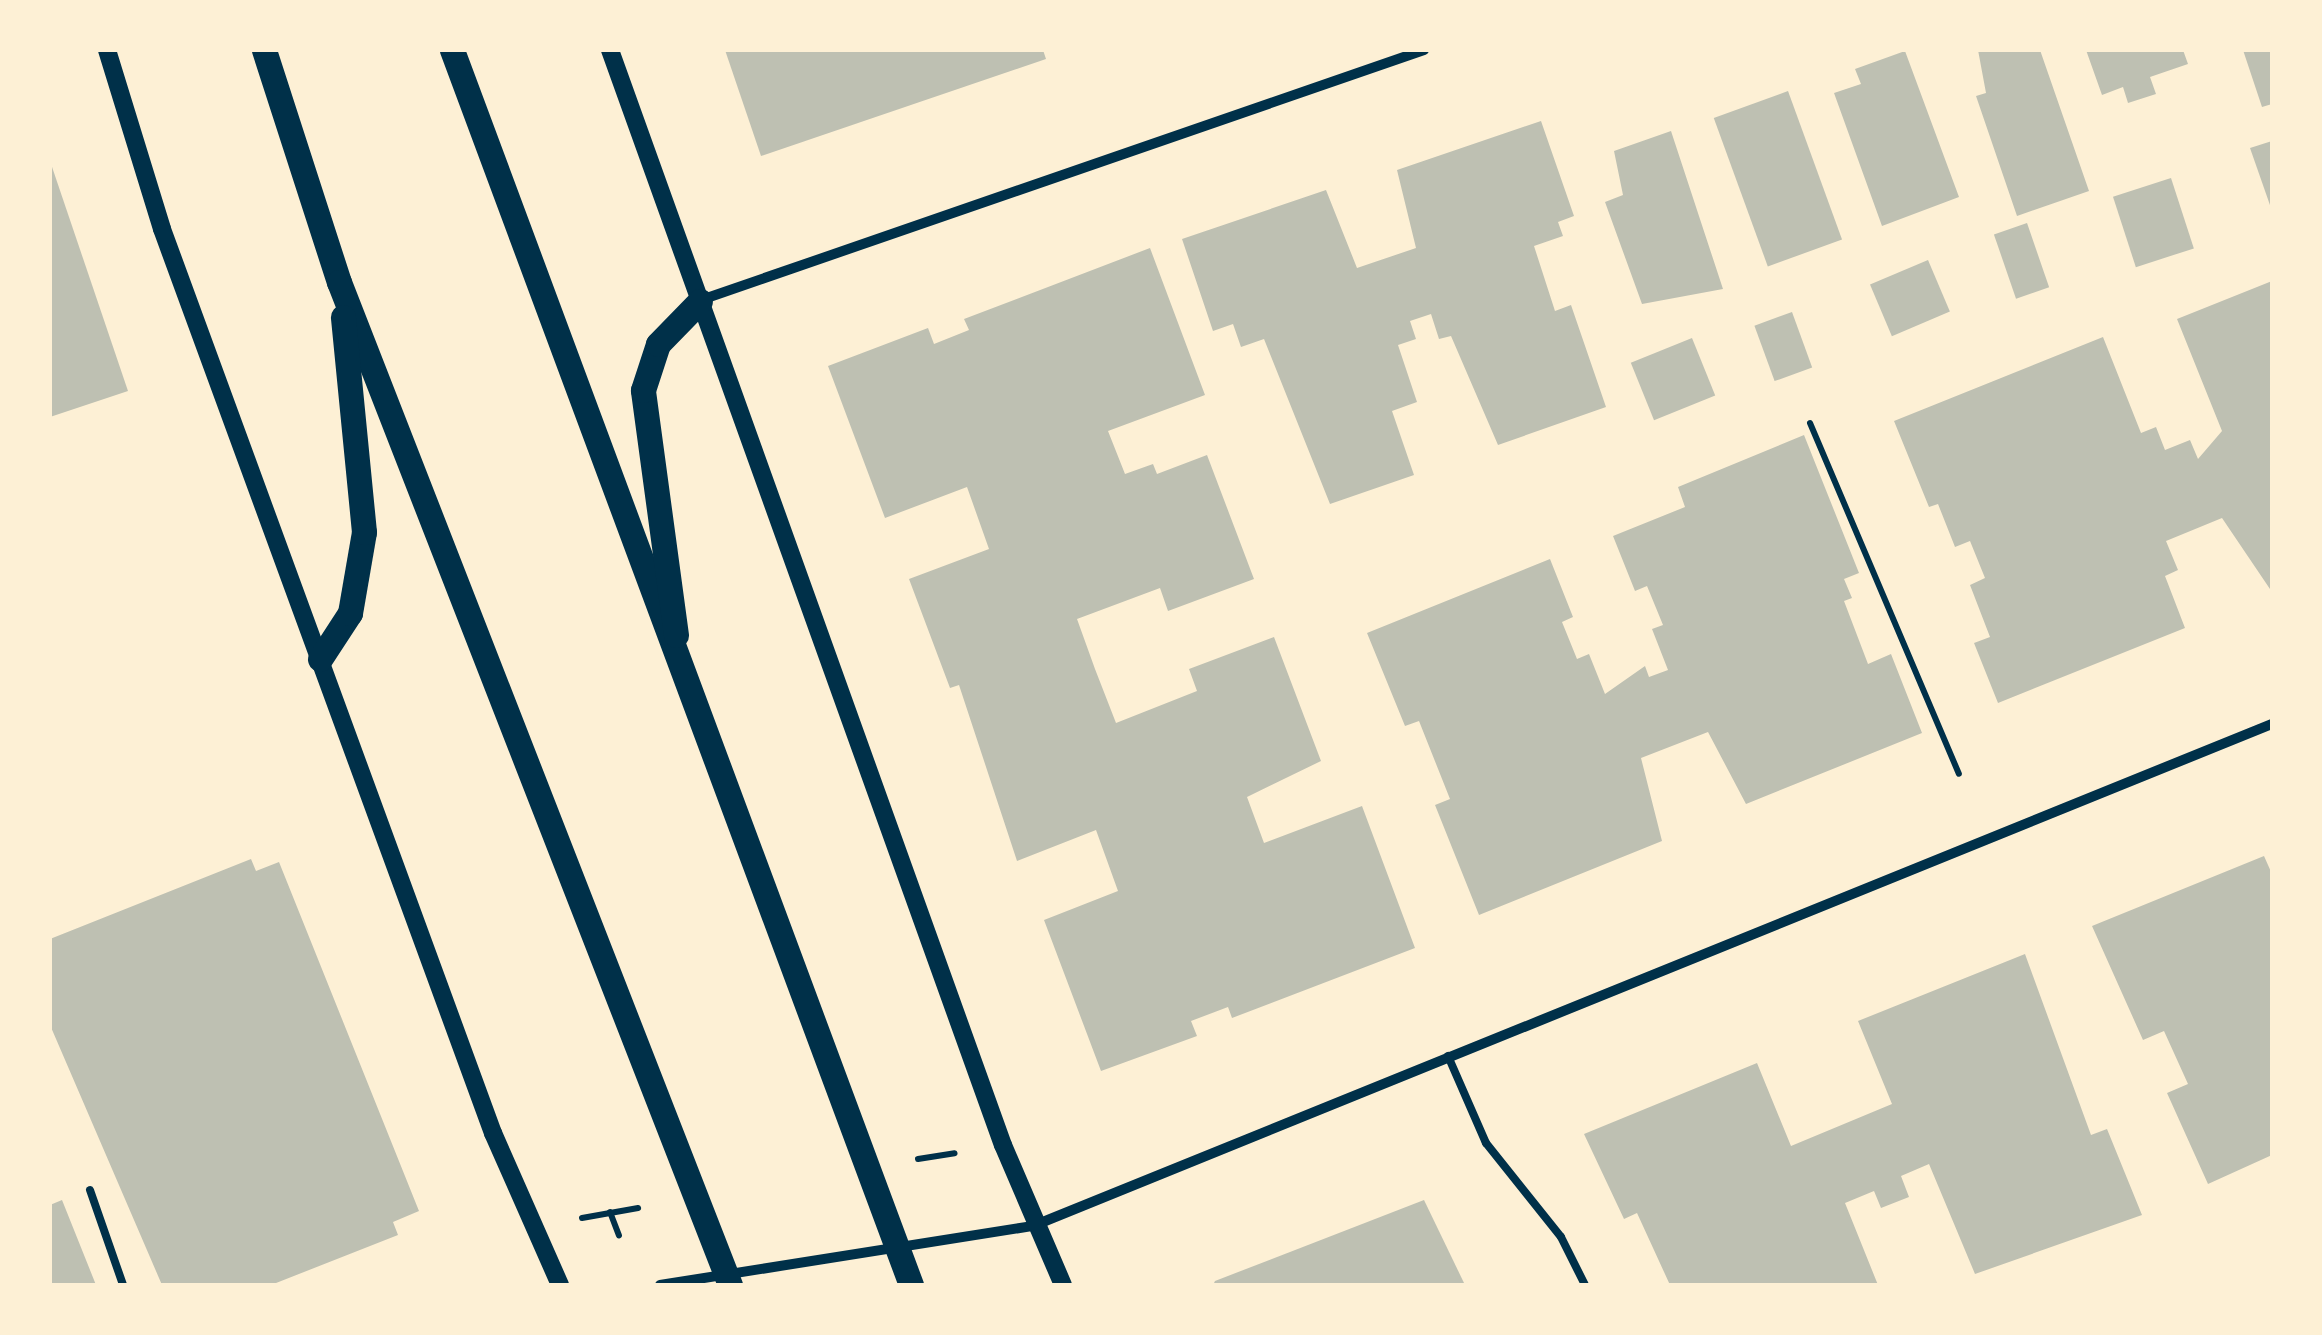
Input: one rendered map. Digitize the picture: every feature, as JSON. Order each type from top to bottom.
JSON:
[{"type":"main road","points":[[264,50],[339,282],[728,1280]]},
{"type":"main road","points":[[452,50],[684,690],[910,1285]]},
{"type":"main road","points":[[320,659],[350,613],[364,532],[339,282]]},
{"type":"main road","points":[[684,690],[642,390],[658,344],[700,300]]},
{"type":"street","points":[[107,50],[320,659],[493,1133],[560,1285]]},
{"type":"street","points":[[610,50],[1033,1226],[1063,1285]]},
{"type":"street","points":[[700,300],[1424,50]]},
{"type":"street","points":[[660,1285],[728,1280],[892,1243],[1033,1226],[2272,724]]},
{"type":"lane","points":[[1448,1056],[1486,1142],[1561,1236],[1585,1285]]},
{"type":"lane","points":[[90,1190],[123,1285]]},
{"type":"path","points":[[1810,423],[1960,774]]},
{"type":"path","points":[[909,1161],[962,1152]]},
{"type":"path","points":[[582,1218],[638,1208]]},
{"type":"path","points":[[610,1212],[619,1234]]},
{"type":"building","points":[[725,50],[1043,50],[1046,59],[761,156]]},
{"type":"building","points":[[1978,50],[2040,50],[2089,191],[2017,216],[1976,96],[1986,93]]},
{"type":"building","points":[[2086,50],[2183,50],[2188,64],[2150,77],[2156,94],[2128,103],[2123,87],[2102,95]]},
{"type":"building","points":[[2243,50],[2272,50],[2272,104],[2262,107]]},
{"type":"building","points":[[1905,51],[1959,197],[1882,226],[1834,93],[1861,84],[1855,69]]},
{"type":"building","points":[[1788,91],[1842,239],[1768,266],[1714,118]]},
{"type":"building","points":[[1541,121],[1574,216],[1558,222],[1563,236],[1534,246],[1555,311],[1571,305],[1606,407],[1498,445],[1451,336],[1439,339],[1431,314],[1410,321],[1416,339],[1398,345],[1417,402],[1392,411],[1414,475],[1330,504],[1264,339],[1241,347],[1233,324],[1213,331],[1182,239],[1326,190],[1357,268],[1416,248],[1397,170]]},
{"type":"building","points":[[1671,131],[1723,289],[1642,304],[1605,202],[1623,195],[1614,151]]},
{"type":"building","points":[[2272,141],[2272,208],[2271,208],[2250,148]]},
{"type":"building","points":[[50,161],[128,391],[50,417]]},
{"type":"building","points":[[2171,178],[2194,248],[2136,267],[2113,197]]},
{"type":"building","points":[[2027,223],[2049,287],[2016,299],[1994,234]]},
{"type":"building","points":[[1150,248],[1205,395],[1108,431],[1125,474],[1153,464],[1157,474],[1207,455],[1254,579],[1168,611],[1160,588],[1077,619],[1095,669],[1116,723],[1197,691],[1189,669],[1274,637],[1321,761],[1247,797],[1264,843],[1362,806],[1415,948],[1232,1018],[1228,1007],[1191,1021],[1197,1036],[1101,1071],[1044,920],[1118,891],[1096,830],[1017,861],[959,685],[950,688],[909,579],[989,549],[967,487],[885,518],[828,366],[928,328],[934,344],[969,330],[964,319]]},
{"type":"building","points":[[1928,260],[1950,312],[1892,336],[1870,285]]},
{"type":"building","points":[[2272,281],[2272,592],[2222,518],[2166,541],[2178,570],[2165,576],[2185,628],[1998,703],[1974,643],[1990,637],[1970,585],[1985,578],[1970,541],[1955,547],[1938,504],[1929,507],[1894,421],[2103,337],[2141,433],[2156,427],[2165,450],[2190,440],[2198,459],[2222,431],[2177,319]]},
{"type":"building","points":[[1792,312],[1812,367],[1775,381],[1754,326]]},
{"type":"building","points":[[1692,338],[1715,395],[1654,420],[1631,363]]},
{"type":"building","points":[[1804,435],[1859,573],[1844,579],[1852,598],[1844,601],[1868,664],[1891,654],[1922,733],[1746,804],[1708,732],[1641,758],[1662,841],[1479,915],[1435,805],[1450,799],[1419,721],[1405,726],[1367,633],[1550,559],[1573,617],[1562,622],[1577,659],[1589,654],[1605,694],[1645,666],[1649,677],[1668,670],[1652,629],[1663,625],[1647,586],[1635,591],[1613,536],[1685,507],[1678,487]]},
{"type":"building","points":[[2264,856],[2272,874],[2272,1155],[2208,1184],[2167,1093],[2188,1084],[2164,1031],[2143,1040],[2092,926]]},
{"type":"building","points":[[251,859],[256,871],[279,862],[419,1211],[393,1222],[398,1235],[271,1285],[162,1285],[50,1025],[50,939]]},
{"type":"building","points":[[2025,954],[2091,1135],[2107,1129],[2142,1215],[1975,1274],[1929,1164],[1901,1176],[1909,1197],[1881,1208],[1874,1191],[1845,1203],[1878,1285],[1670,1285],[1637,1213],[1624,1219],[1584,1134],[1757,1063],[1791,1146],[1892,1104],[1858,1021]]},
{"type":"building","points":[[62,1200],[96,1285],[50,1285],[50,1205]]},
{"type":"building","points":[[1424,1200],[1465,1285],[1213,1285],[1215,1281]]}]
